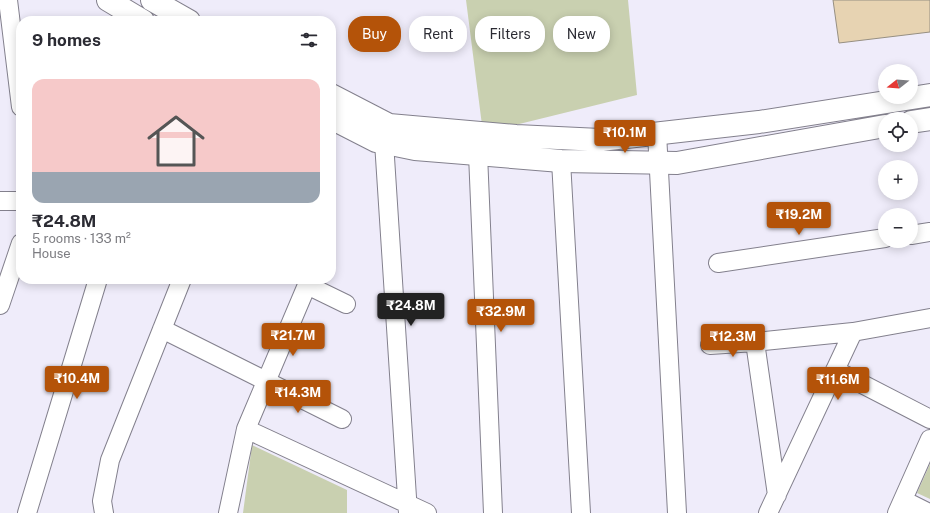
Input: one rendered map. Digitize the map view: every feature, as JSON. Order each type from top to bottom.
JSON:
[{"type":"street","points":[[8,0],[16,66]]},
{"type":"street","points":[[152,0],[180,16]]},
{"type":"street","points":[[113,9],[130,16]]},
{"type":"street","points":[[336,98],[390,125],[516,136],[600,140],[759,122],[930,95]]},
{"type":"street","points":[[918,121],[930,119]]},
{"type":"street","points":[[336,121],[376,141],[415,149],[561,161],[658,163],[677,163],[878,127]]},
{"type":"street","points":[[657,133],[677,513]]},
{"type":"street","points":[[384,142],[408,508]]},
{"type":"street","points":[[478,154],[493,513]]},
{"type":"street","points":[[561,161],[581,513]]},
{"type":"street","points":[[0,201],[16,201]]},
{"type":"street","points":[[918,234],[930,232]]},
{"type":"street","points":[[718,263],[878,239]]},
{"type":"street","points":[[0,305],[16,258]]},
{"type":"street","points":[[27,513],[96,284]]},
{"type":"street","points":[[104,513],[102,501],[110,460],[180,284]]},
{"type":"street","points":[[228,513],[246,429],[266,382],[301,284]]},
{"type":"street","points":[[306,284],[346,304]]},
{"type":"street","points":[[710,344],[755,342],[853,332],[930,318]]},
{"type":"street","points":[[162,329],[342,419]]},
{"type":"street","points":[[768,513],[853,332]]},
{"type":"street","points":[[755,342],[776,495]]},
{"type":"street","points":[[835,370],[930,419]]},
{"type":"street","points":[[246,429],[408,508],[427,513]]},
{"type":"street","points":[[929,513],[900,506],[930,440]]},
{"type":"green space","points":[[466,0],[628,0],[637,95],[483,133]]},
{"type":"green space","points":[[252,445],[347,490],[347,513],[243,513]]},
{"type":"green space","points":[[930,464],[930,499],[917,493]]},
{"type":"building","points":[[833,0],[930,0],[930,32],[839,43]]}]
